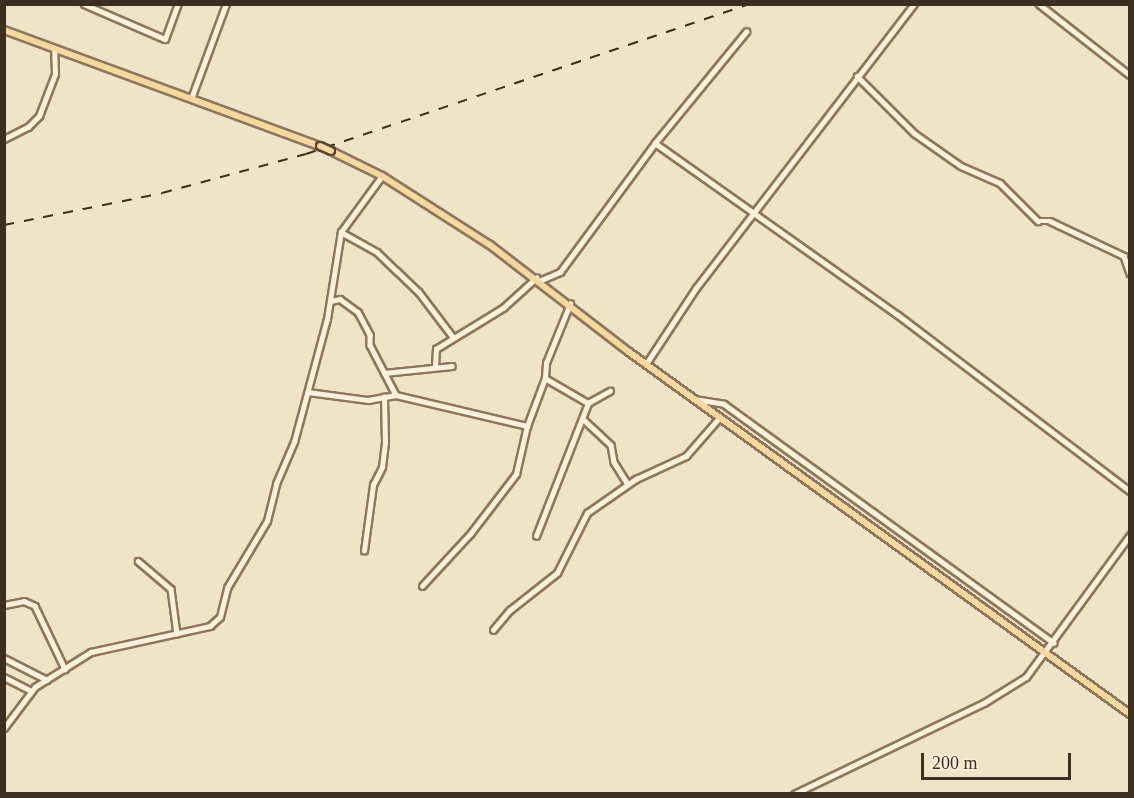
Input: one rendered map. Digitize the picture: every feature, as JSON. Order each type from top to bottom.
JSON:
[{"type":"main road","points":[[4,30],[192,96],[320,146],[382,176],[537,279],[693,399],[956,586],[1045,655],[1130,714]]},
{"type":"street","points":[[84,4],[165,39],[178,4]]},
{"type":"street","points":[[192,96],[226,4]]},
{"type":"street","points":[[646,364],[696,288],[914,4]]},
{"type":"street","points":[[1039,4],[1130,75]]},
{"type":"street","points":[[435,367],[436,349],[503,308],[537,279],[560,272],[655,143],[746,32]]},
{"type":"street","points":[[4,139],[28,127],[39,116],[55,74],[54,49]]},
{"type":"street","points":[[857,76],[914,133],[961,166],[1000,183],[1040,222],[1050,221],[1124,256],[1130,273]]},
{"type":"street","points":[[655,143],[753,216],[898,315],[1130,491]]},
{"type":"street","points":[[4,728],[32,691],[90,652],[121,643],[210,626],[220,617],[227,588],[267,521],[308,392],[331,301],[341,232],[382,176]]},
{"type":"street","points":[[341,232],[377,252],[419,292],[453,337]]},
{"type":"street","points":[[331,301],[340,298],[358,312],[396,395]]},
{"type":"street","points":[[422,586],[470,534],[516,474],[527,426],[545,378],[546,363],[570,304]]},
{"type":"street","points":[[384,373],[452,366]]},
{"type":"street","points":[[545,378],[588,403]]},
{"type":"street","points":[[536,536],[588,403],[610,391]]},
{"type":"street","points":[[308,392],[368,400],[396,395],[527,426]]},
{"type":"street","points":[[364,550],[373,485],[382,467],[386,421],[384,397]]},
{"type":"street","points":[[693,399],[724,404],[1054,643]]},
{"type":"street","points":[[494,630],[510,610],[556,573],[587,513],[628,484],[686,456],[719,418]]},
{"type":"street","points":[[583,419],[611,445],[614,462],[628,484]]},
{"type":"street","points":[[794,794],[1010,689],[1045,655],[1130,535]]},
{"type":"street","points":[[138,561],[171,589],[177,634]]},
{"type":"street","points":[[4,605],[24,601],[35,606],[65,669]]},
{"type":"street","points":[[4,658],[47,680]]},
{"type":"street","points":[[4,677],[32,691]]},
{"type":"railway","points":[[4,225],[162,193],[306,154],[749,4]]}]
